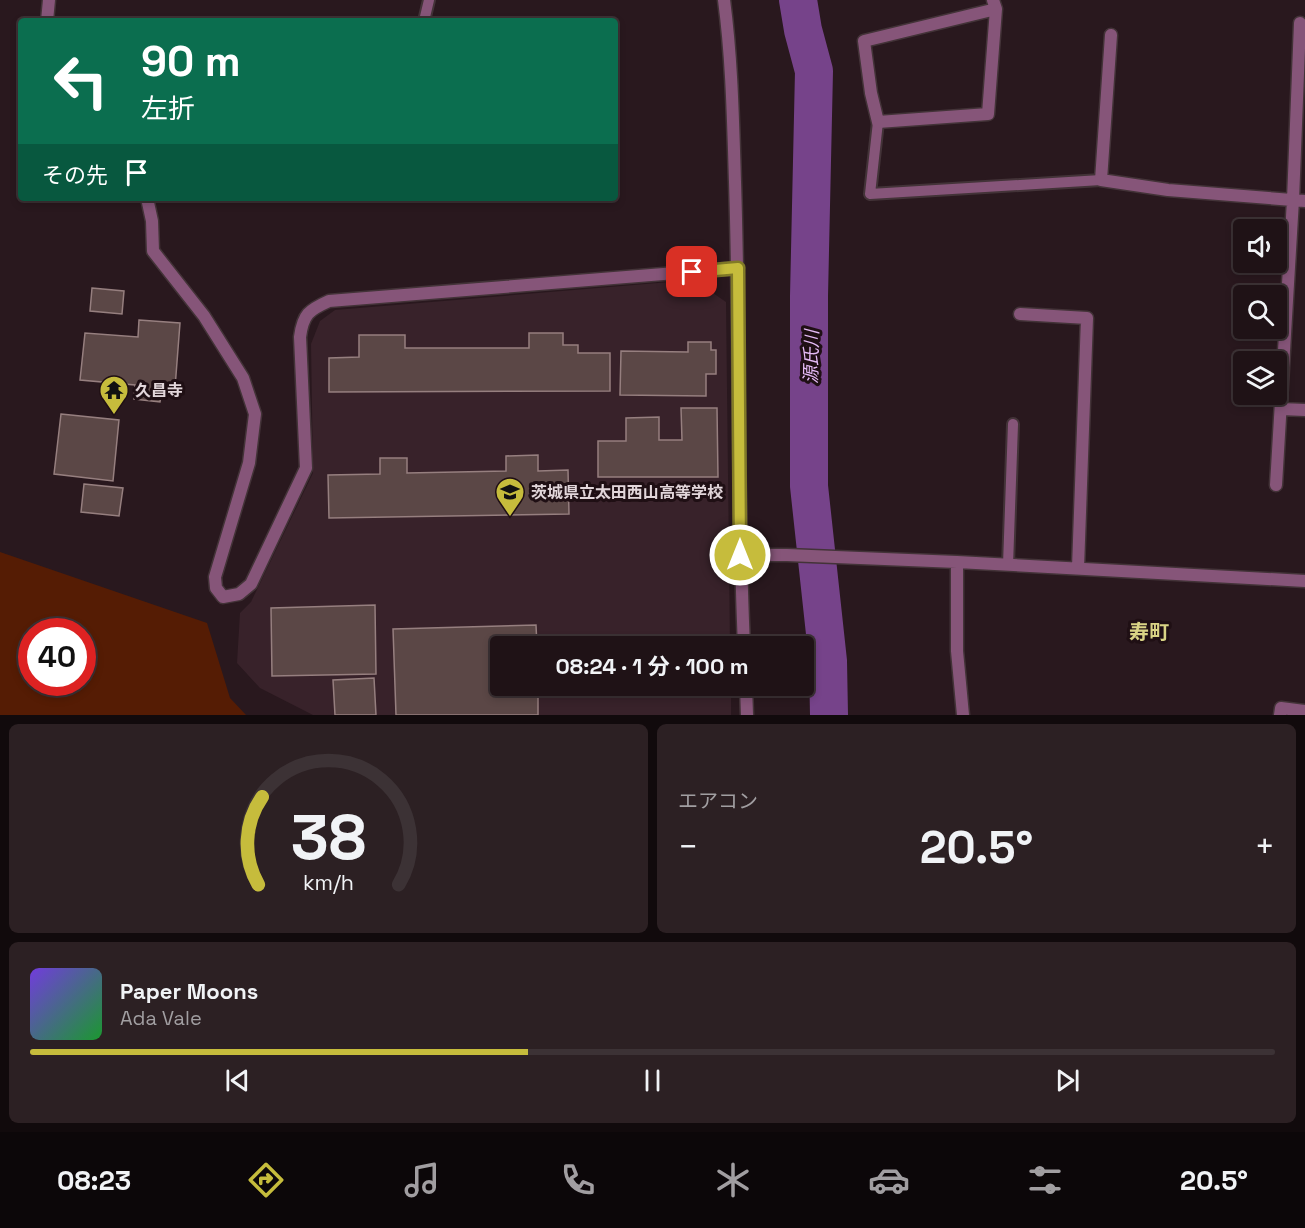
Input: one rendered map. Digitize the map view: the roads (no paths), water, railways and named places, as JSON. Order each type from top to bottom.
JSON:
[{"type":"street","points":[[47,18],[49,0]]},
{"type":"street","points":[[724,0],[731,63],[738,268],[740,555],[744,636]]},
{"type":"street","points":[[994,5],[988,114],[878,122],[871,93],[864,41],[994,5]]},
{"type":"street","points":[[1276,484],[1299,201],[1299,23]]},
{"type":"street","points":[[1111,35],[1101,180],[1168,190],[1299,201]]},
{"type":"street","points":[[148,201],[152,221],[153,251],[204,316],[243,378],[255,414],[249,463],[215,577],[216,588],[223,597],[239,594],[251,584],[306,468],[300,337],[302,322],[312,309],[329,301],[738,268]]},
{"type":"street","points":[[1020,314],[1088,318],[1078,568]]},
{"type":"street","points":[[1281,409],[1305,411]]},
{"type":"street","points":[[740,555],[957,562],[1305,581]]},
{"type":"street","points":[[957,562],[957,651],[963,715]]},
{"type":"street","points":[[746,696],[747,715]]},
{"type":"street","points":[[1281,715],[1281,708],[1305,711]]},
{"type":"lane","points":[[425,18],[429,0]]},
{"type":"lane","points":[[878,122],[870,194],[1101,180]]},
{"type":"lane","points":[[1008,565],[1013,424]]},
{"type":"waterway","name":"源氏川","points":[[798,0],[814,71],[809,296],[809,486],[828,661],[829,715]]},
{"type":"place","name":"久昌寺","points":[[114,416]]},
{"type":"place","name":"茨城県立太田西山高等学校","points":[[510,518]]},
{"type":"district","name":"寿町","points":[[1149,632]]}]
